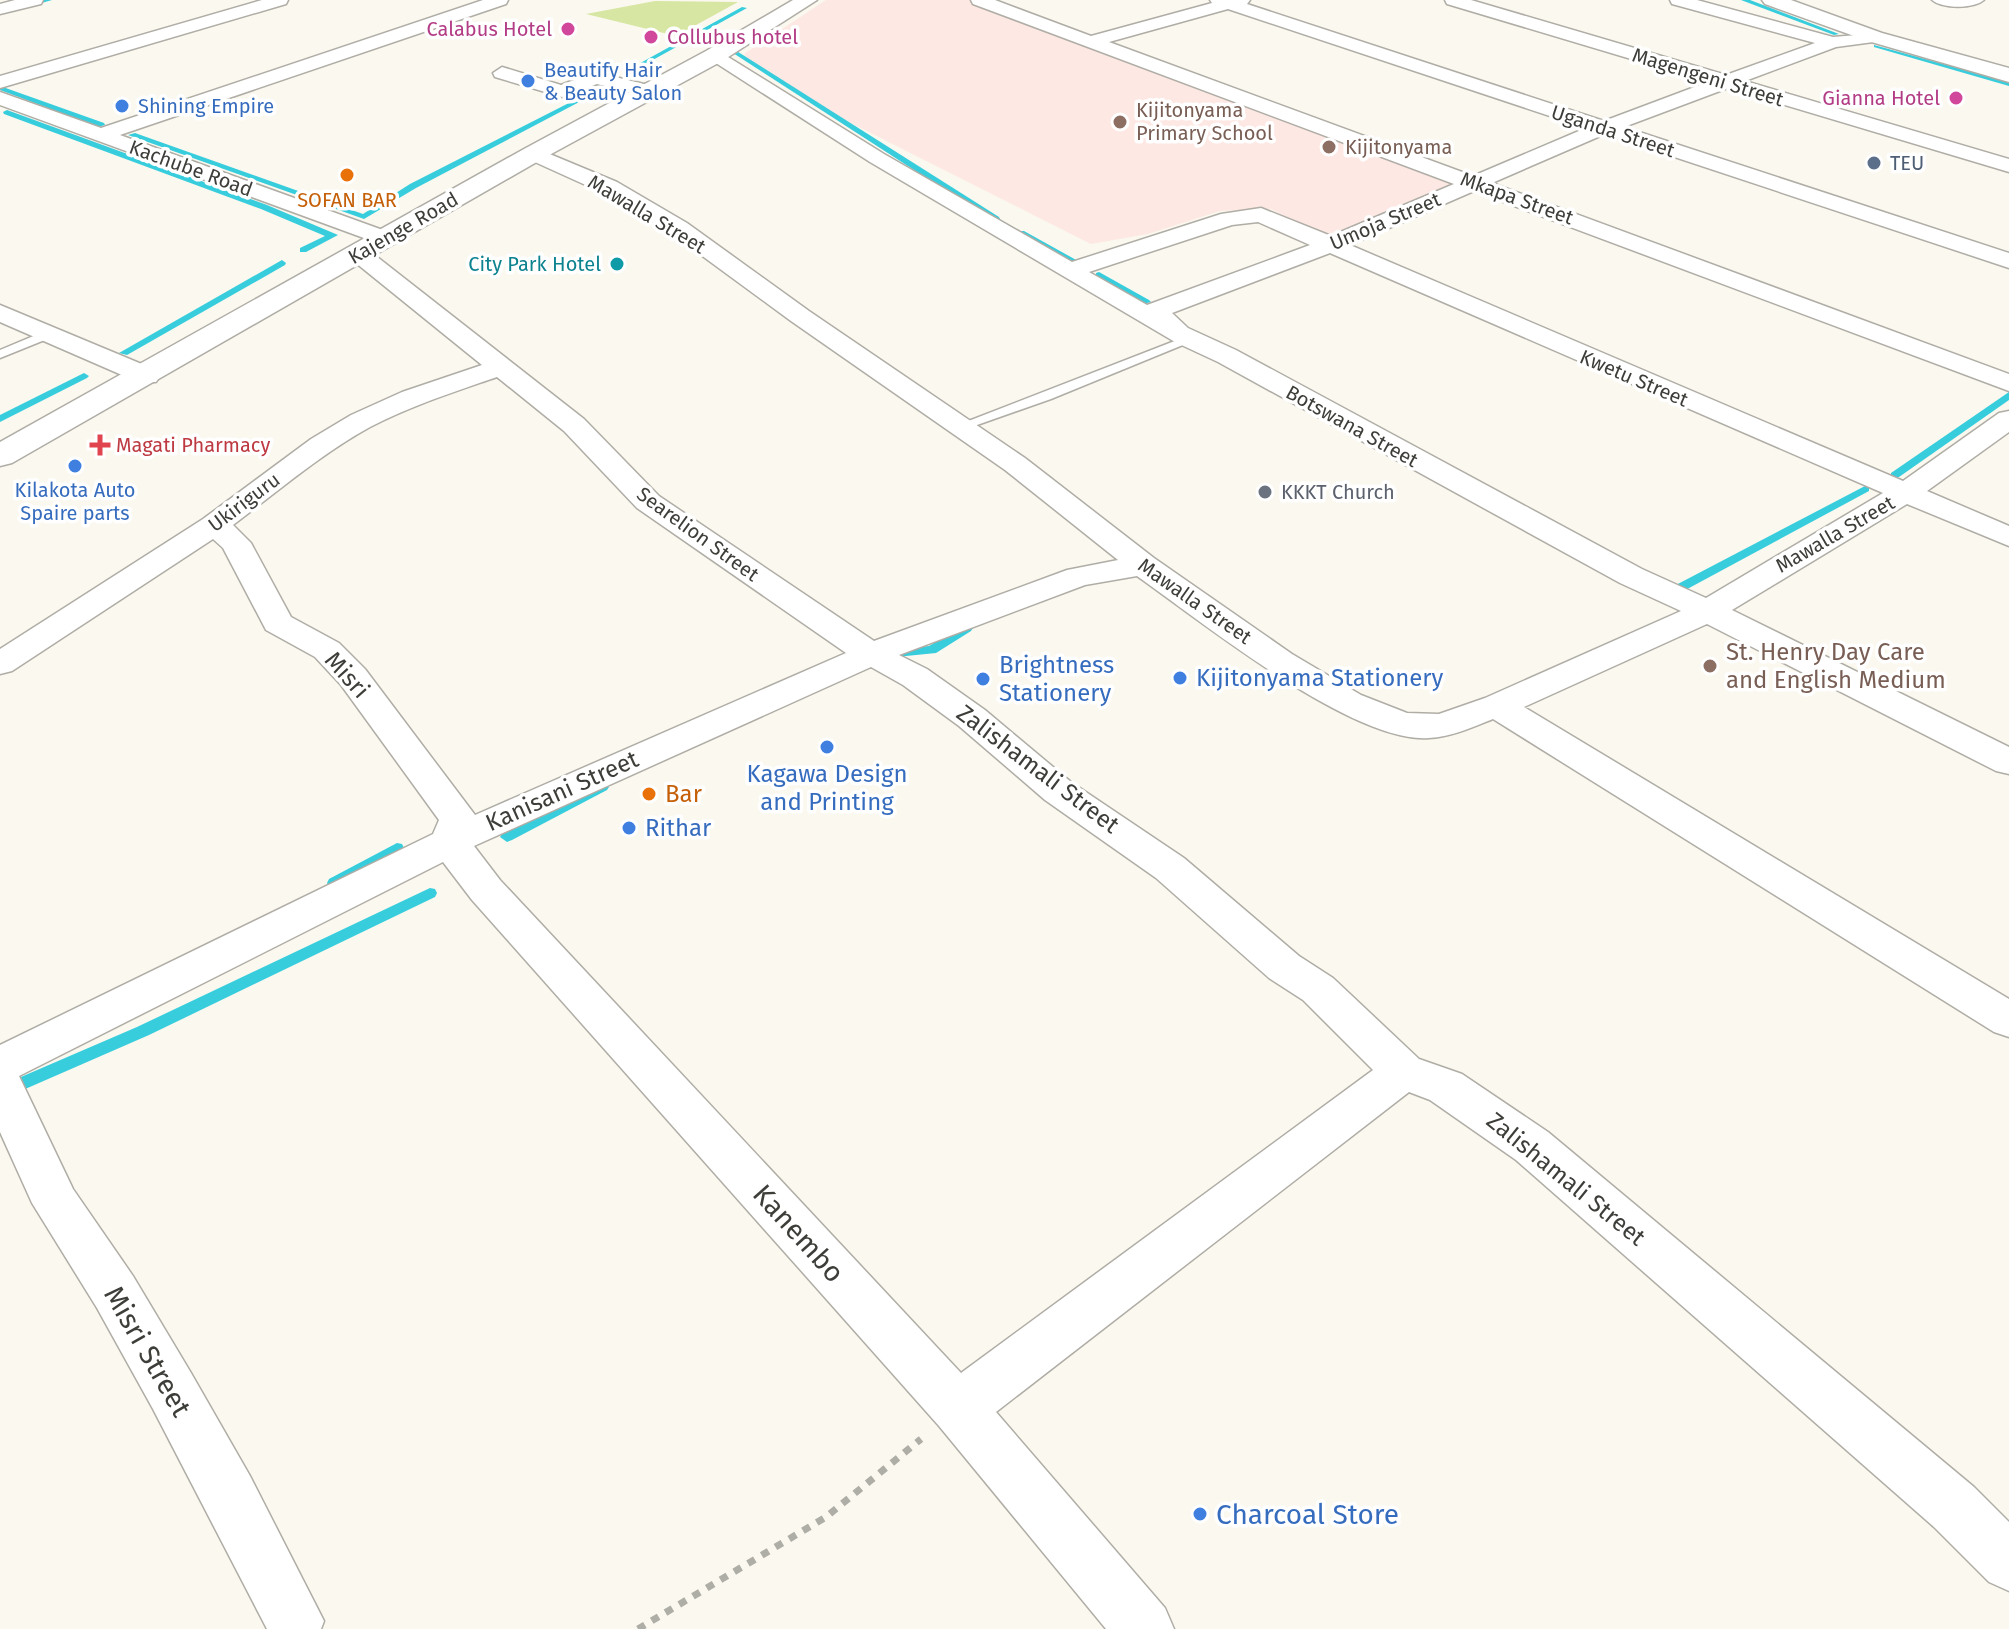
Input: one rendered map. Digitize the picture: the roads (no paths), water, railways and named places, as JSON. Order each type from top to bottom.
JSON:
[{"type":"street","points":[[0,9],[35,0]]},
{"type":"street","points":[[0,82],[280,0]]},
{"type":"street","points":[[100,135],[500,0]]},
{"type":"street","name":"Kajenge Road","points":[[0,456],[147,376],[383,238],[714,56],[807,0]]},
{"type":"street","name":"Mkapa Street","points":[[979,0],[2009,383]]},
{"type":"street","name":"Magengeni Street","points":[[1453,0],[2009,166]]},
{"type":"street","points":[[1678,0],[1833,42]]},
{"type":"street","points":[[1772,0],[1875,37],[2009,75]]},
{"type":"street","points":[[1940,0],[1976,0]]},
{"type":"street","points":[[1092,41],[1230,1]]},
{"type":"street","name":"Uganda Street","points":[[1230,1],[2009,261]]},
{"type":"street","name":"Umoja Street","points":[[1186,338],[1155,311],[1328,246],[1603,128],[1833,42],[1875,37]]},
{"type":"street","name":"Botswana Street","points":[[714,56],[864,150],[1186,338],[1227,356],[1631,576],[1708,611],[2009,762]]},
{"type":"street","points":[[502,73],[562,91],[595,78],[649,91]]},
{"type":"street","name":"Kachube Road","points":[[4,102],[383,238]]},
{"type":"street","name":"Mawalla Street","points":[[533,154],[609,187],[679,228],[1069,504],[1143,565],[1280,661],[1349,703],[1381,718],[1427,727],[1497,706],[1708,611],[1905,493],[2009,419]]},
{"type":"street","name":"Kwetu Street","points":[[1071,270],[1229,219],[1261,215],[2009,537]]},
{"type":"street","name":"Searelion Street","points":[[359,254],[574,425],[648,502],[843,638],[872,653]]},
{"type":"street","points":[[0,313],[147,376]]},
{"type":"street","name":"Ukiriguru","points":[[0,664],[214,525],[321,445],[361,421],[412,398],[501,367]]},
{"type":"street","name":"Misri","points":[[214,525],[236,543],[278,623],[327,650],[353,677],[458,819],[449,842]]},
{"type":"street","name":"Kanisani Street","points":[[0,1065],[449,842],[872,653],[1078,577],[1143,565]]},
{"type":"street","name":"Zalishamali Street","points":[[872,653],[940,695],[1058,791],[1170,868],[1284,967],[1318,989],[1403,1072],[1446,1087],[1532,1146],[1954,1507],[2009,1562]]},
{"type":"street","points":[[1497,706],[2009,1020]]},
{"type":"street","name":"Kanembo","points":[[449,842],[486,890],[958,1408],[1144,1629]]},
{"type":"street","points":[[958,1408],[1403,1072]]},
{"type":"street","name":"Misri Street","points":[[0,1082],[56,1203],[115,1292],[172,1391],[230,1496],[270,1580],[295,1621]]},
{"type":"lane","points":[[0,354],[48,334]]},
{"type":"lane","points":[[960,427],[1012,411],[1186,338]]},
{"type":"waterway","points":[[0,13],[49,0]]},
{"type":"waterway","points":[[1744,0],[1836,34]]},
{"type":"waterway","points":[[638,66],[744,8]]},
{"type":"waterway","points":[[1876,46],[2009,84]]},
{"type":"waterway","points":[[735,52],[996,219]]},
{"type":"waterway","points":[[132,135],[364,217],[413,186],[618,80]]},
{"type":"waterway","points":[[1,88],[101,125]]},
{"type":"waterway","points":[[7,112],[264,207],[331,236]]},
{"type":"waterway","points":[[1021,233],[1074,261]]},
{"type":"waterway","points":[[303,250],[334,235]]},
{"type":"waterway","points":[[124,353],[282,263]]},
{"type":"waterway","points":[[1099,275],[1146,302]]},
{"type":"waterway","points":[[0,419],[84,376]]},
{"type":"waterway","points":[[1895,475],[2009,395]]},
{"type":"waterway","points":[[1666,587],[1674,591],[1865,489]]},
{"type":"waterway","points":[[896,653],[932,650],[967,628]]},
{"type":"waterway","points":[[507,837],[602,787]]},
{"type":"waterway","points":[[334,883],[397,848]]},
{"type":"waterway","points":[[0,1093],[143,1031],[430,893]]},
{"type":"place","name":"Calabus Hotel","points":[[568,29]]},
{"type":"place","name":"Collubus hotel","points":[[651,37]]},
{"type":"place","name":"Beautify Hair & Beauty Salon","points":[[528,81]]},
{"type":"place","name":"Gianna Hotel","points":[[1956,98]]},
{"type":"place","name":"Shining Empire","points":[[122,106]]},
{"type":"place","name":"Kijitonyama Primary School","points":[[1120,122]]},
{"type":"place","name":"Kijitonyama","points":[[1329,147]]},
{"type":"place","name":"TEU","points":[[1874,163]]},
{"type":"place","name":"SOFAN BAR","points":[[347,175]]},
{"type":"place","name":"City Park Hotel","points":[[617,264]]},
{"type":"place","name":"Magati Pharmacy","points":[[100,445]]},
{"type":"place","name":"Kilakota Auto Spaire parts","points":[[75,466]]},
{"type":"place","name":"KKKT Church","points":[[1265,492]]},
{"type":"place","name":"St. Henry Day Care and English Medium","points":[[1710,666]]},
{"type":"place","name":"Kijitonyama Stationery","points":[[1180,678]]},
{"type":"place","name":"Brightness Stationery","points":[[983,679]]},
{"type":"place","name":"Kagawa Design and Printing","points":[[827,747]]},
{"type":"place","name":"Bar","points":[[649,794]]},
{"type":"place","name":"Rithar","points":[[629,828]]},
{"type":"place","name":"Charcoal Store","points":[[1200,1514]]}]
